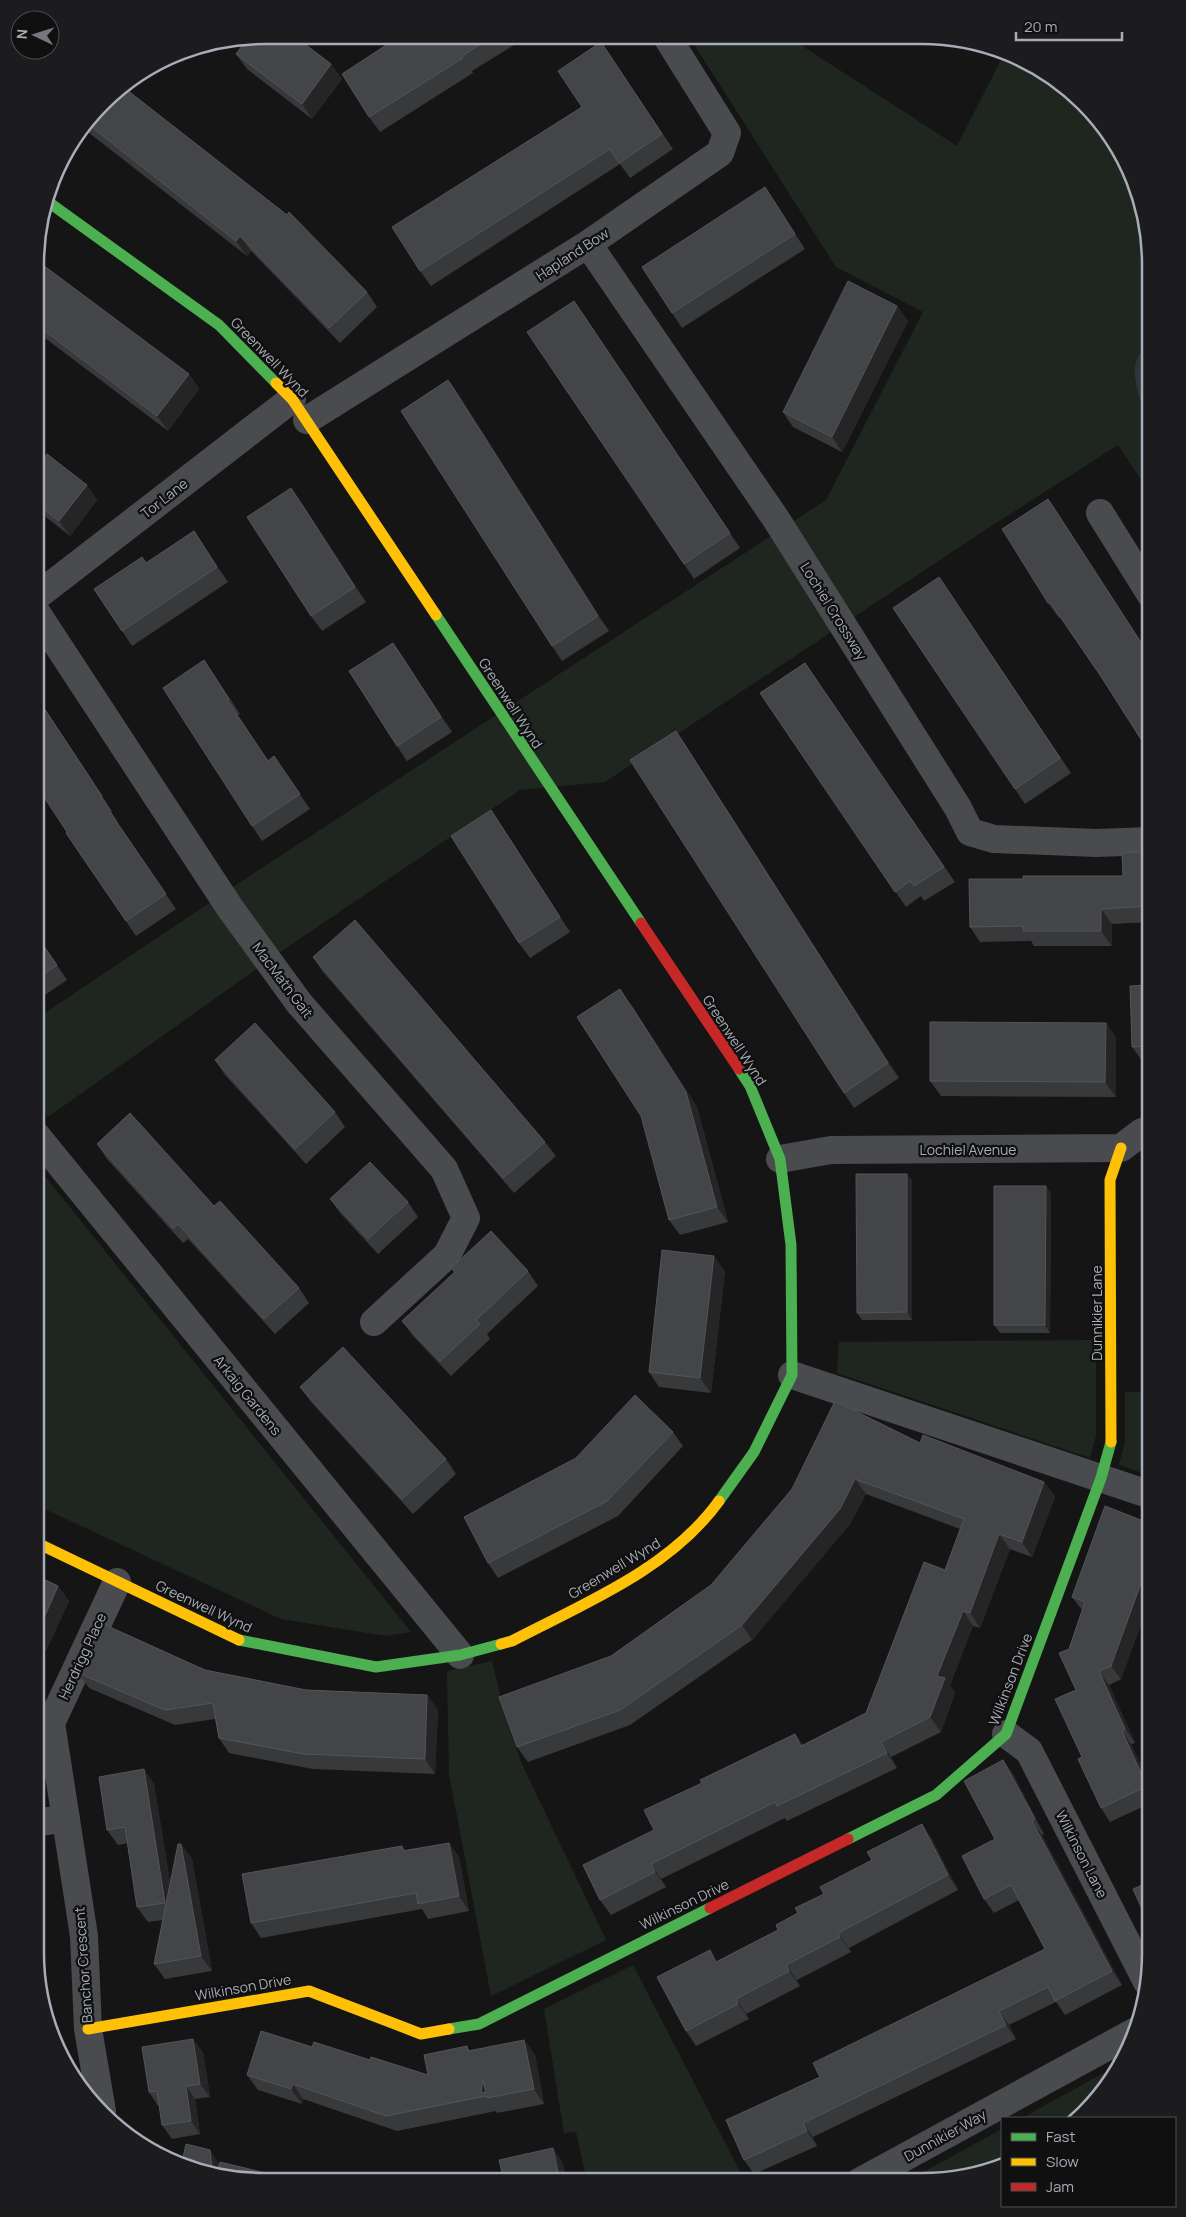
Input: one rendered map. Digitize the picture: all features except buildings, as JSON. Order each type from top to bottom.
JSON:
[{"type":"street","name":"Hapland Bow","points":[[300,410],[588,244],[720,153],[727,133],[671,44]]},
{"type":"street","name":"Greenwell Wynd","points":[[44,1546],[244,1643],[376,1667],[460,1655],[512,1641],[609,1591],[670,1553],[713,1510],[754,1452],[792,1375],[792,1245],[780,1159],[750,1086],[300,410],[218,325],[52,204]]},
{"type":"street","name":"Lochiel Crossway","points":[[588,244],[776,519],[958,808],[970,832],[994,839],[1142,842]]},
{"type":"street","name":"Tor Lane","points":[[44,590],[300,410]]},
{"type":"street","points":[[1100,513],[1142,581]]},
{"type":"street","name":"MacMath Gait","points":[[44,624],[230,908],[299,1003],[444,1169],[466,1218],[447,1255],[374,1322]]},
{"type":"street","points":[[1121,1148],[1142,1132]]},
{"type":"street","name":"Arkaig Gardens","points":[[44,1145],[460,1655]]},
{"type":"street","name":"Lochiel Avenue","points":[[780,1159],[831,1150],[1121,1148]]},
{"type":"street","name":"Dunnikier Lane","points":[[1102,1478],[1112,1439],[1110,1180],[1121,1148]]},
{"type":"street","points":[[792,1375],[1142,1492]]},
{"type":"street","name":"Wilkinson Drive","points":[[88,2029],[309,1990],[421,2034],[479,2024],[936,1795],[1006,1734],[1102,1478]]},
{"type":"street","name":"Herdrigg Place","points":[[66,1818],[51,1723],[117,1582]]},
{"type":"street","name":"Wilkinson Lane","points":[[1006,1734],[1029,1751],[1142,1970]]},
{"type":"street","points":[[44,1822],[66,1818]]},
{"type":"street","name":"Banchor Crescent","points":[[66,1818],[84,1936],[88,2029],[100,2100]]},
{"type":"street","name":"Dunnikier Way","points":[[876,2173],[1127,2036]]},
{"type":"shaded area","points":[[694,44],[799,44],[957,146],[1002,58],[1020,66],[1045,81],[1078,108],[1105,141],[1126,179],[1135,207],[1142,249],[1142,481],[1118,445],[979,534],[605,782],[520,790],[289,946],[48,1117],[44,1111],[44,1014],[248,877],[826,500],[923,312],[836,267]]},
{"type":"shaded area","points":[[1141,353],[1142,405],[1137,390],[1135,372],[1138,357]]},
{"type":"shaded area","points":[[44,1175],[411,1632],[386,1636],[281,1619],[44,1509]]},
{"type":"shaded area","points":[[1096,1340],[1096,1436],[1090,1458],[837,1373],[839,1342]]},
{"type":"shaded area","points":[[1125,1392],[1142,1392],[1142,1473],[1119,1465],[1125,1441]]},
{"type":"shaded area","points":[[492,1661],[505,1715],[521,1762],[606,1940],[491,1996],[449,1774],[447,1671]]},
{"type":"shaded area","points":[[633,1965],[741,2173],[585,2173],[576,2132],[564,2133],[544,2009]]},
{"type":"shaded area","points":[[1108,2070],[1088,2098],[1069,2117],[1024,2117]]},
{"type":"shaded area","points":[[1001,2130],[1001,2159],[965,2169],[921,2173]]},
{"type":"traffic: fast","points":[[52,204],[219,325],[276,383]]},
{"type":"traffic: fast","points":[[436,615],[641,923]]},
{"type":"traffic: fast","points":[[719,1501],[754,1452],[792,1375],[791,1245],[780,1159],[750,1086],[739,1069]]},
{"type":"traffic: fast","points":[[848,1839],[936,1795],[1006,1734],[1101,1478],[1111,1442]]},
{"type":"traffic: fast","points":[[239,1640],[376,1667],[460,1655],[501,1644]]},
{"type":"traffic: fast","points":[[449,2029],[479,2024],[710,1908]]},
{"type":"traffic: slow","points":[[276,383],[292,399],[436,615]]},
{"type":"traffic: slow","points":[[1111,1442],[1110,1180],[1121,1148]]},
{"type":"traffic: slow","points":[[501,1644],[512,1641],[597,1598],[651,1565],[699,1525],[719,1501]]},
{"type":"traffic: slow","points":[[44,1546],[239,1640]]},
{"type":"traffic: slow","points":[[88,2029],[309,1991],[421,2034],[449,2029]]},
{"type":"traffic: jam","points":[[641,923],[739,1069]]},
{"type":"traffic: jam","points":[[710,1908],[848,1839]]}]
